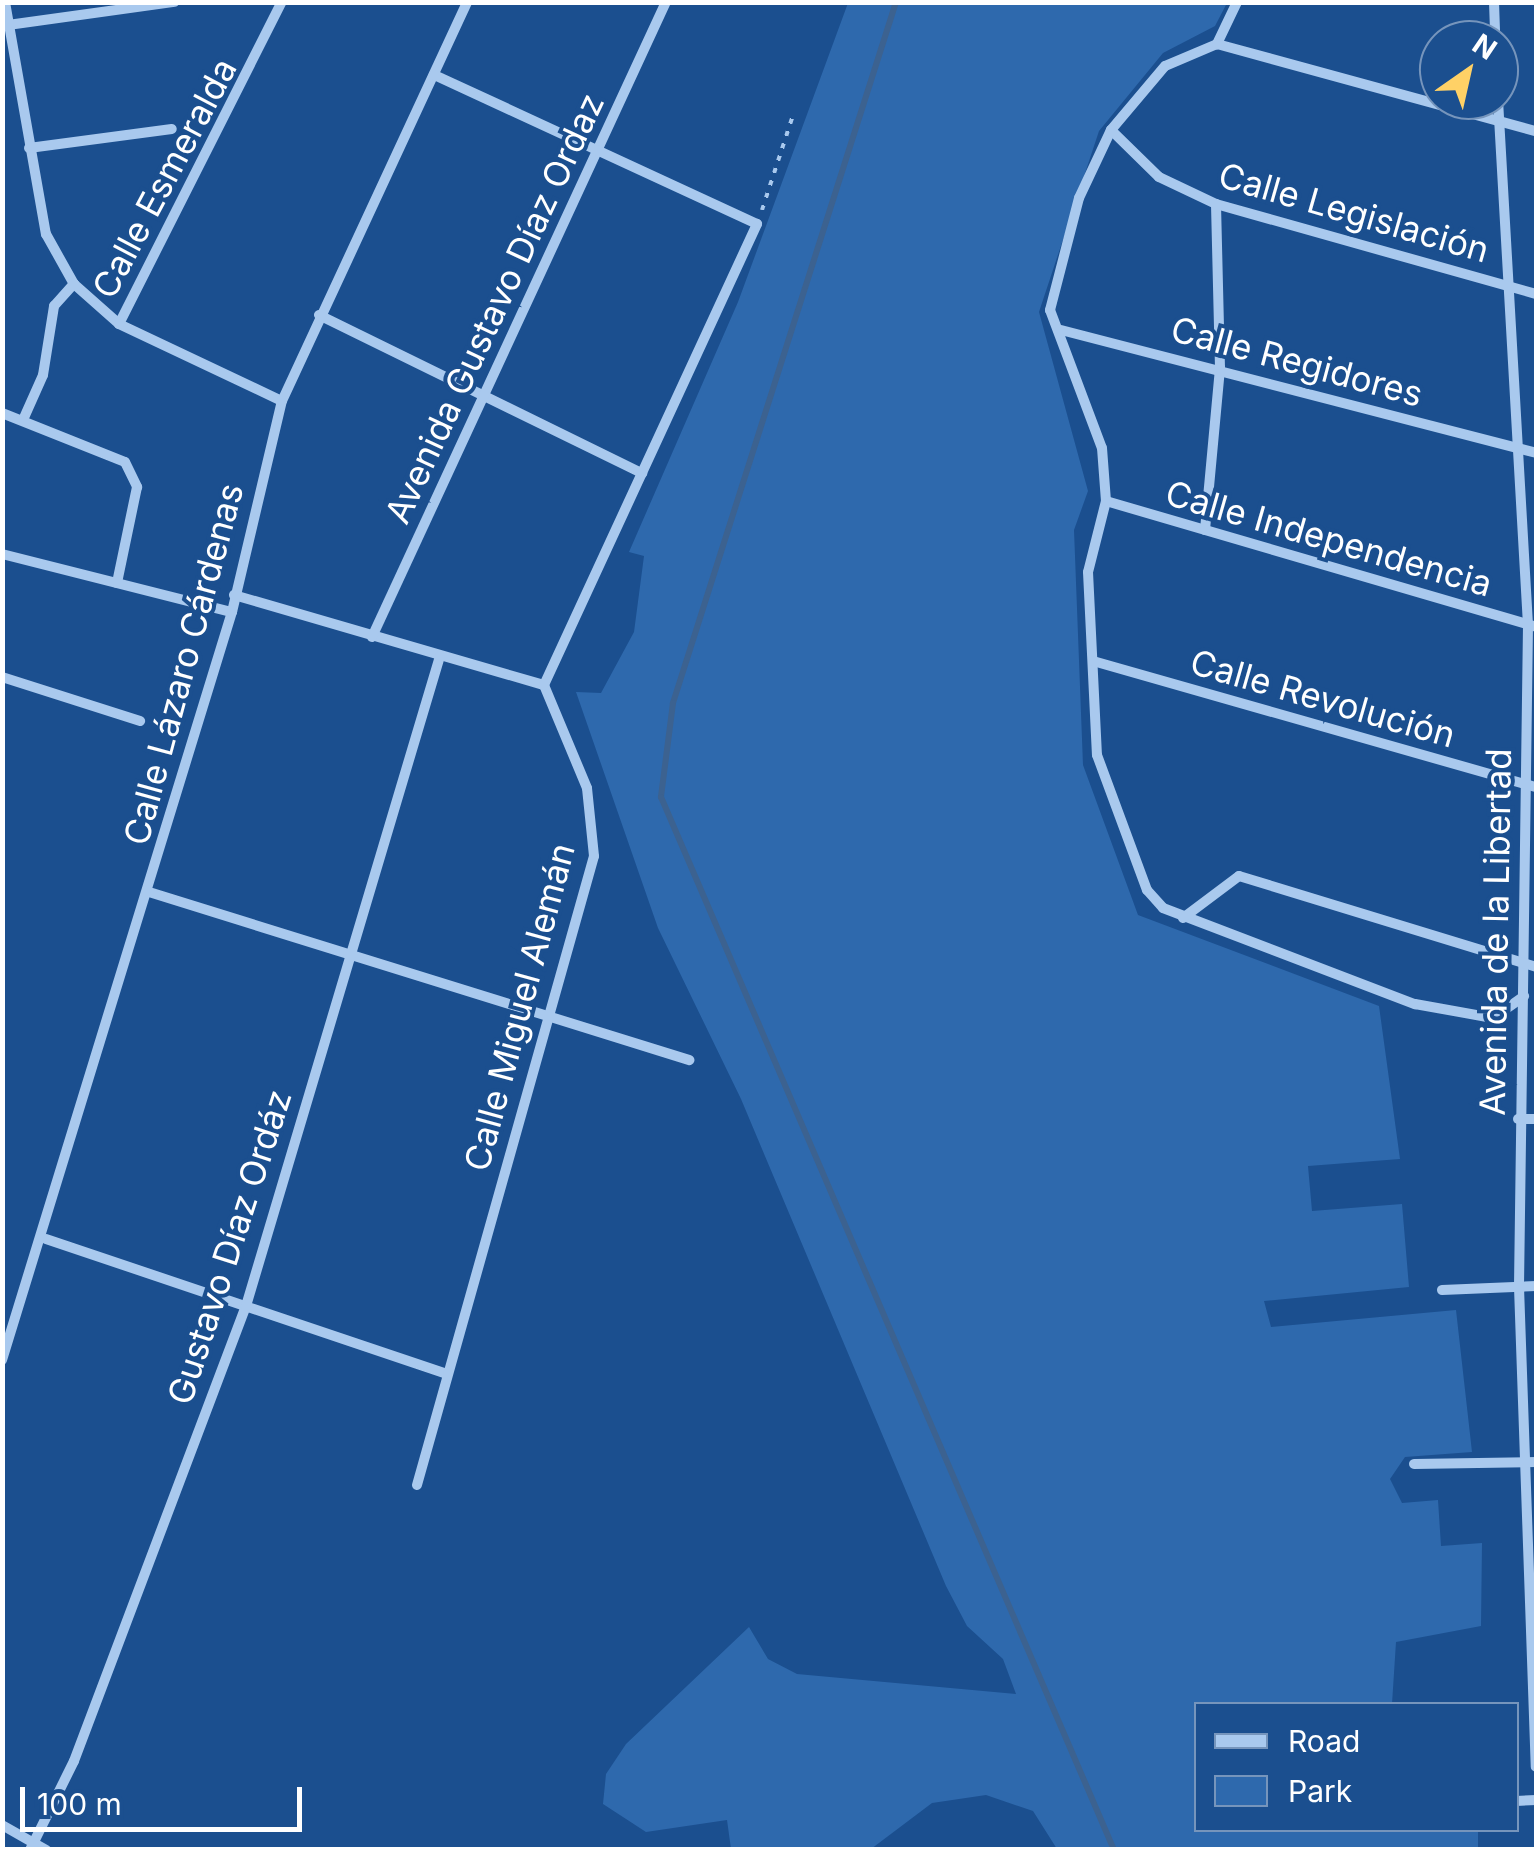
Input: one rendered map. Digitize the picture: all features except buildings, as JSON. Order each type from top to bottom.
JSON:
[{"type":"street","points":[[5,2],[46,234],[74,284],[119,324],[282,401]]},
{"type":"street","points":[[8,25],[174,2]]},
{"type":"street","name":"Calle Esmeralda","points":[[119,324],[282,2]]},
{"type":"street","name":"Calle Lázaro Cárdenas","points":[[2,1360],[46,1239],[232,612],[282,401],[467,2]]},
{"type":"street","name":"Avenida Gustavo Díaz Ordaz","points":[[372,637],[666,2]]},
{"type":"street","points":[[1217,44],[1237,2]]},
{"type":"street","points":[[1524,995],[1493,1018],[1414,1004],[1183,918],[1153,900],[1097,755],[1089,552],[1106,501],[1097,419],[1050,310],[1065,244],[1111,130],[1164,66],[1217,44],[1536,131]]},
{"type":"street","points":[[234,595],[544,685],[757,224],[434,75]]},
{"type":"street","name":"Avenida de la Libertad","points":[[1499,122],[1514,288],[1518,448],[1532,626],[1533,965],[1524,995],[1518,1120],[1519,1287],[1532,1462],[1536,1767]]},
{"type":"street","points":[[29,148],[172,129]]},
{"type":"street","name":"Calle Legislación","points":[[1111,130],[1158,176],[1216,204],[1536,294]]},
{"type":"street","points":[[1205,530],[1220,368],[1216,204]]},
{"type":"street","points":[[23,420],[43,375],[54,306],[74,284]]},
{"type":"street","points":[[319,316],[642,473]]},
{"type":"street","name":"Calle Regidores","points":[[1061,330],[1220,368],[1536,454]]},
{"type":"street","points":[[2,412],[114,454],[137,487],[117,583]]},
{"type":"street","name":"Calle Independencia","points":[[1106,501],[1532,626]]},
{"type":"street","points":[[2,554],[232,612]]},
{"type":"street","name":"Gustavo Díaz Ordáz","points":[[32,1846],[74,1762],[246,1306],[440,656]]},
{"type":"street","name":"Calle Revolución","points":[[1094,661],[1532,786]]},
{"type":"street","points":[[2,677],[140,721]]},
{"type":"street","name":"Calle Miguel Alemán","points":[[417,1485],[444,1373],[588,888],[594,828],[544,685]]},
{"type":"street","points":[[1183,918],[1239,876],[1533,965]]},
{"type":"street","points":[[149,892],[689,1060]]},
{"type":"street","points":[[1518,1120],[1536,1119]]},
{"type":"street","points":[[46,1239],[444,1373]]},
{"type":"street","points":[[1442,1290],[1536,1286]]},
{"type":"street","points":[[1414,1464],[1532,1462]]},
{"type":"street","points":[[2,1825],[32,1846],[46,1850]]},
{"type":"path","points":[[757,224],[794,112]]},
{"type":"green space","points":[[848,3],[1227,3],[1215,26],[1163,53],[1099,131],[1039,312],[1088,491],[1074,530],[1083,765],[1138,915],[1379,1006],[1400,1159],[1308,1166],[1312,1211],[1402,1204],[1409,1287],[1264,1301],[1271,1327],[1456,1310],[1472,1452],[1405,1457],[1390,1479],[1402,1503],[1438,1500],[1441,1546],[1482,1543],[1481,1626],[1396,1642],[1392,1702],[1194,1702],[1194,1832],[1478,1832],[1478,1849],[1057,1849],[1033,1811],[986,1795],[932,1803],[871,1849],[731,1849],[727,1820],[646,1832],[603,1804],[606,1774],[626,1744],[749,1627],[768,1659],[797,1674],[1016,1694],[1003,1659],[967,1626],[946,1586],[741,1099],[658,928],[576,692],[601,693],[634,632],[644,556],[629,552],[738,302]]},
{"type":"waterway","points":[[896,2],[673,703],[661,797],[1114,1850]]}]
